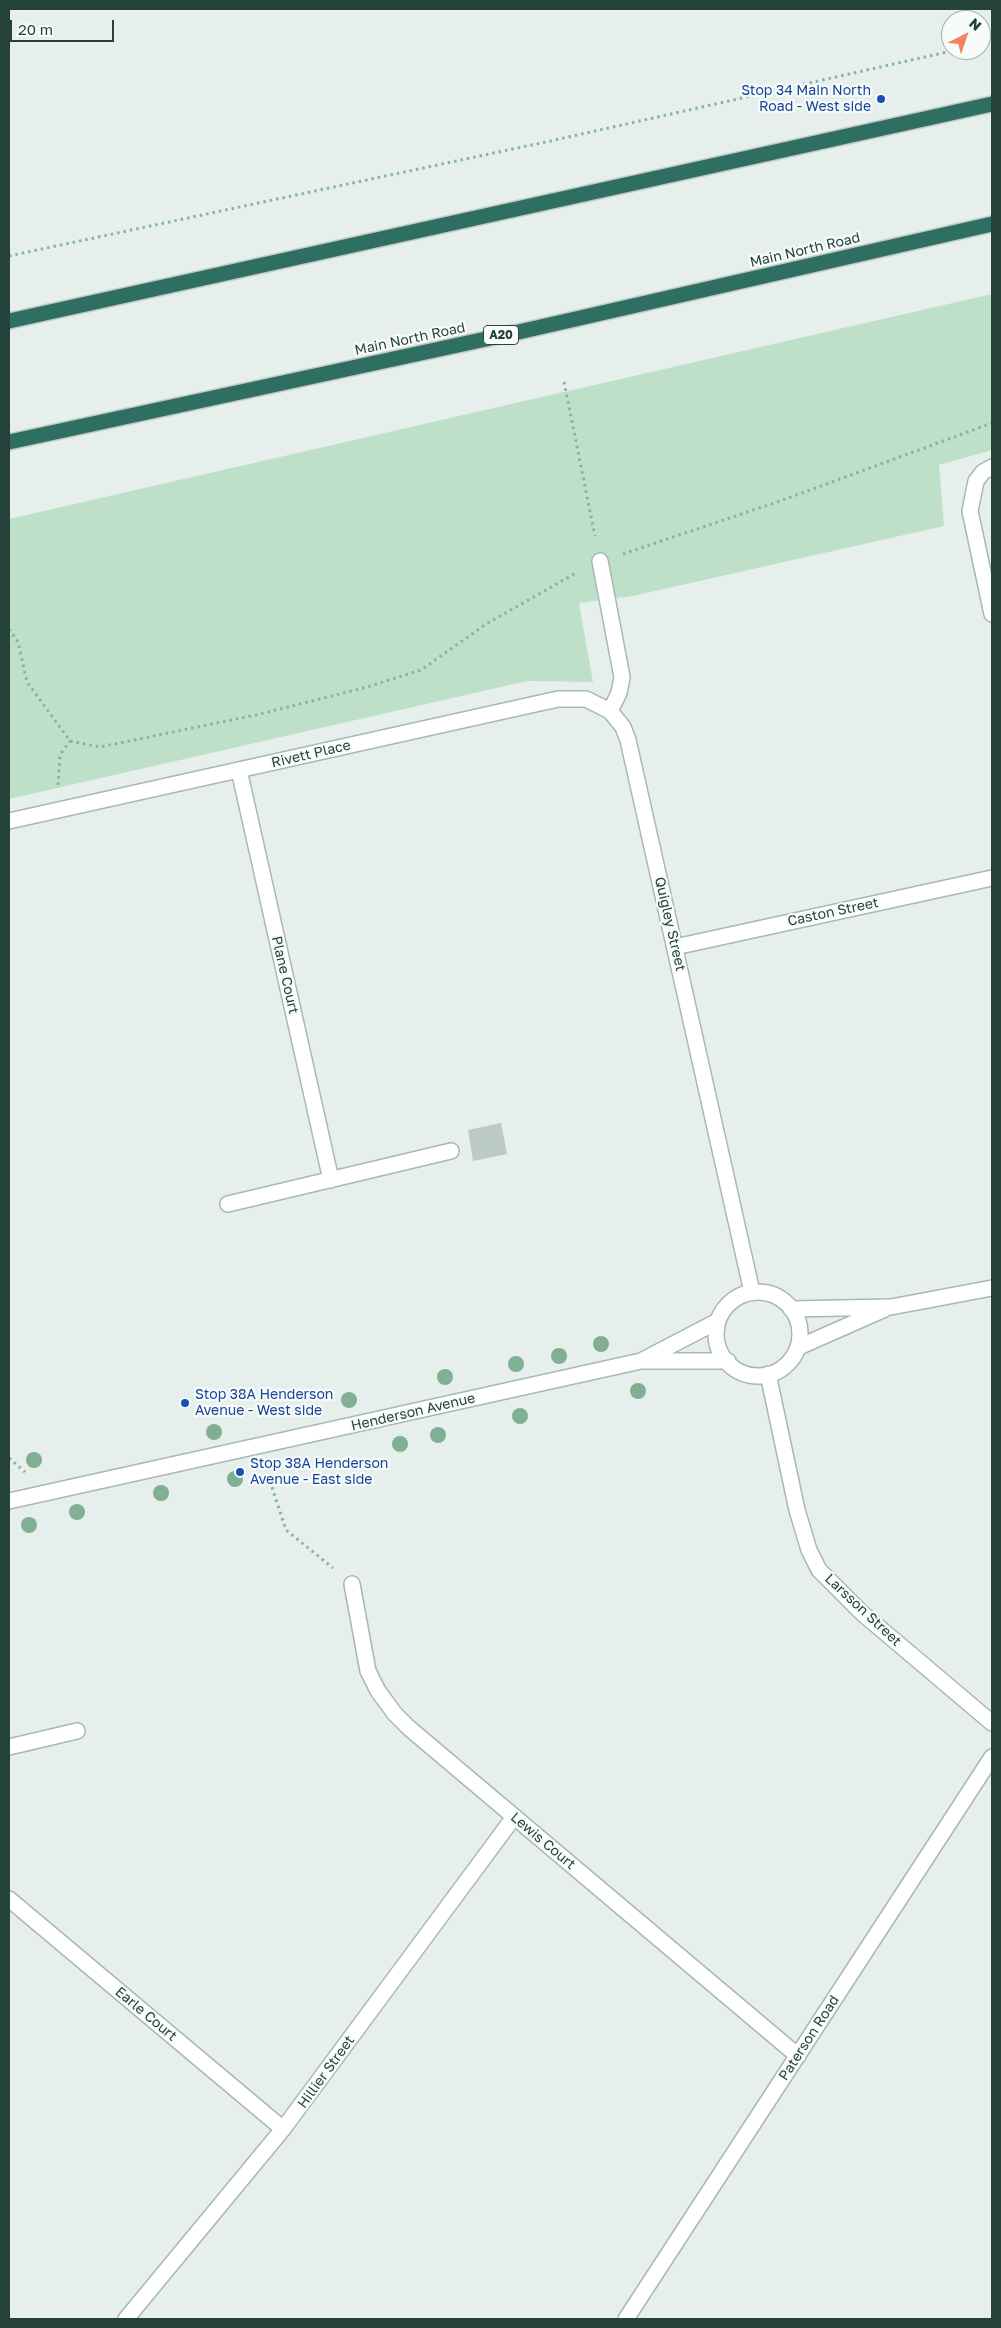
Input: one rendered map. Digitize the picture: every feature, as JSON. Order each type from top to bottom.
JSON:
[{"type":"highway","points":[[9,321],[992,104]]},
{"type":"highway","name":"Main North Road","points":[[9,442],[523,331],[992,224]]},
{"type":"street","points":[[992,467],[984,472],[976,481],[970,511],[992,614]]},
{"type":"street","points":[[600,561],[622,677],[619,693],[610,711]]},
{"type":"street","name":"Rivett Place","points":[[9,821],[568,697],[586,699],[600,704],[610,711]]},
{"type":"street","name":"Quigley Street","points":[[610,711],[623,727],[628,740],[752,1292]]},
{"type":"street","name":"Plane Court","points":[[239,770],[331,1180]]},
{"type":"street","name":"Caston Street","points":[[675,947],[992,878]]},
{"type":"street","points":[[228,1204],[451,1151]]},
{"type":"street","points":[[791,1309],[891,1306],[992,1288]]},
{"type":"street","points":[[752,1292],[770,1294],[786,1302],[796,1315],[800,1331],[799,1347],[789,1364],[776,1372],[768,1374],[744,1374],[731,1366],[718,1346],[716,1337],[718,1321],[727,1306],[739,1297],[752,1292]]},
{"type":"street","points":[[799,1347],[891,1306]]},
{"type":"street","name":"Henderson Avenue","points":[[641,1361],[718,1321]]},
{"type":"street","name":"Henderson Avenue","points":[[9,1501],[641,1361],[728,1361]]},
{"type":"street","name":"Larsson Street","points":[[768,1374],[797,1510],[809,1550],[820,1570],[862,1613],[992,1723]]},
{"type":"street","name":"Lewis Court","points":[[352,1584],[368,1671],[378,1691],[408,1728],[798,2056]]},
{"type":"street","points":[[9,1747],[77,1731]]},
{"type":"street","name":"Paterson Road","points":[[626,2319],[992,1757]]},
{"type":"street","name":"Hillier Street","points":[[126,2319],[284,2129],[514,1817]]},
{"type":"street","name":"Earle Court","points":[[9,1899],[284,2129]]},
{"type":"path","points":[[9,256],[555,140],[941,53]]},
{"type":"path","points":[[564,382],[600,561]]},
{"type":"path","points":[[9,629],[18,642],[27,682],[70,741],[100,747],[246,717],[367,687],[421,670],[486,624],[558,582],[600,561],[783,500],[992,423]]},
{"type":"path","points":[[58,793],[60,755],[70,741]]},
{"type":"path","points":[[9,1458],[28,1474]]},
{"type":"path","points":[[270,1481],[286,1530],[352,1584]]},
{"type":"green space","points":[[992,294],[992,450],[939,465],[944,526],[633,596],[579,603],[593,682],[527,681],[9,799],[9,519]]},
{"type":"building","points":[[501,1123],[507,1154],[473,1161],[468,1130]]},
{"type":"place","name":"Stop 34 Main North Road - West side","points":[[881,99]]},
{"type":"place","name":"Stop 38A Henderson Avenue - West side","points":[[185,1403]]},
{"type":"place","name":"Stop 38A Henderson Avenue - East side","points":[[240,1472]]}]
